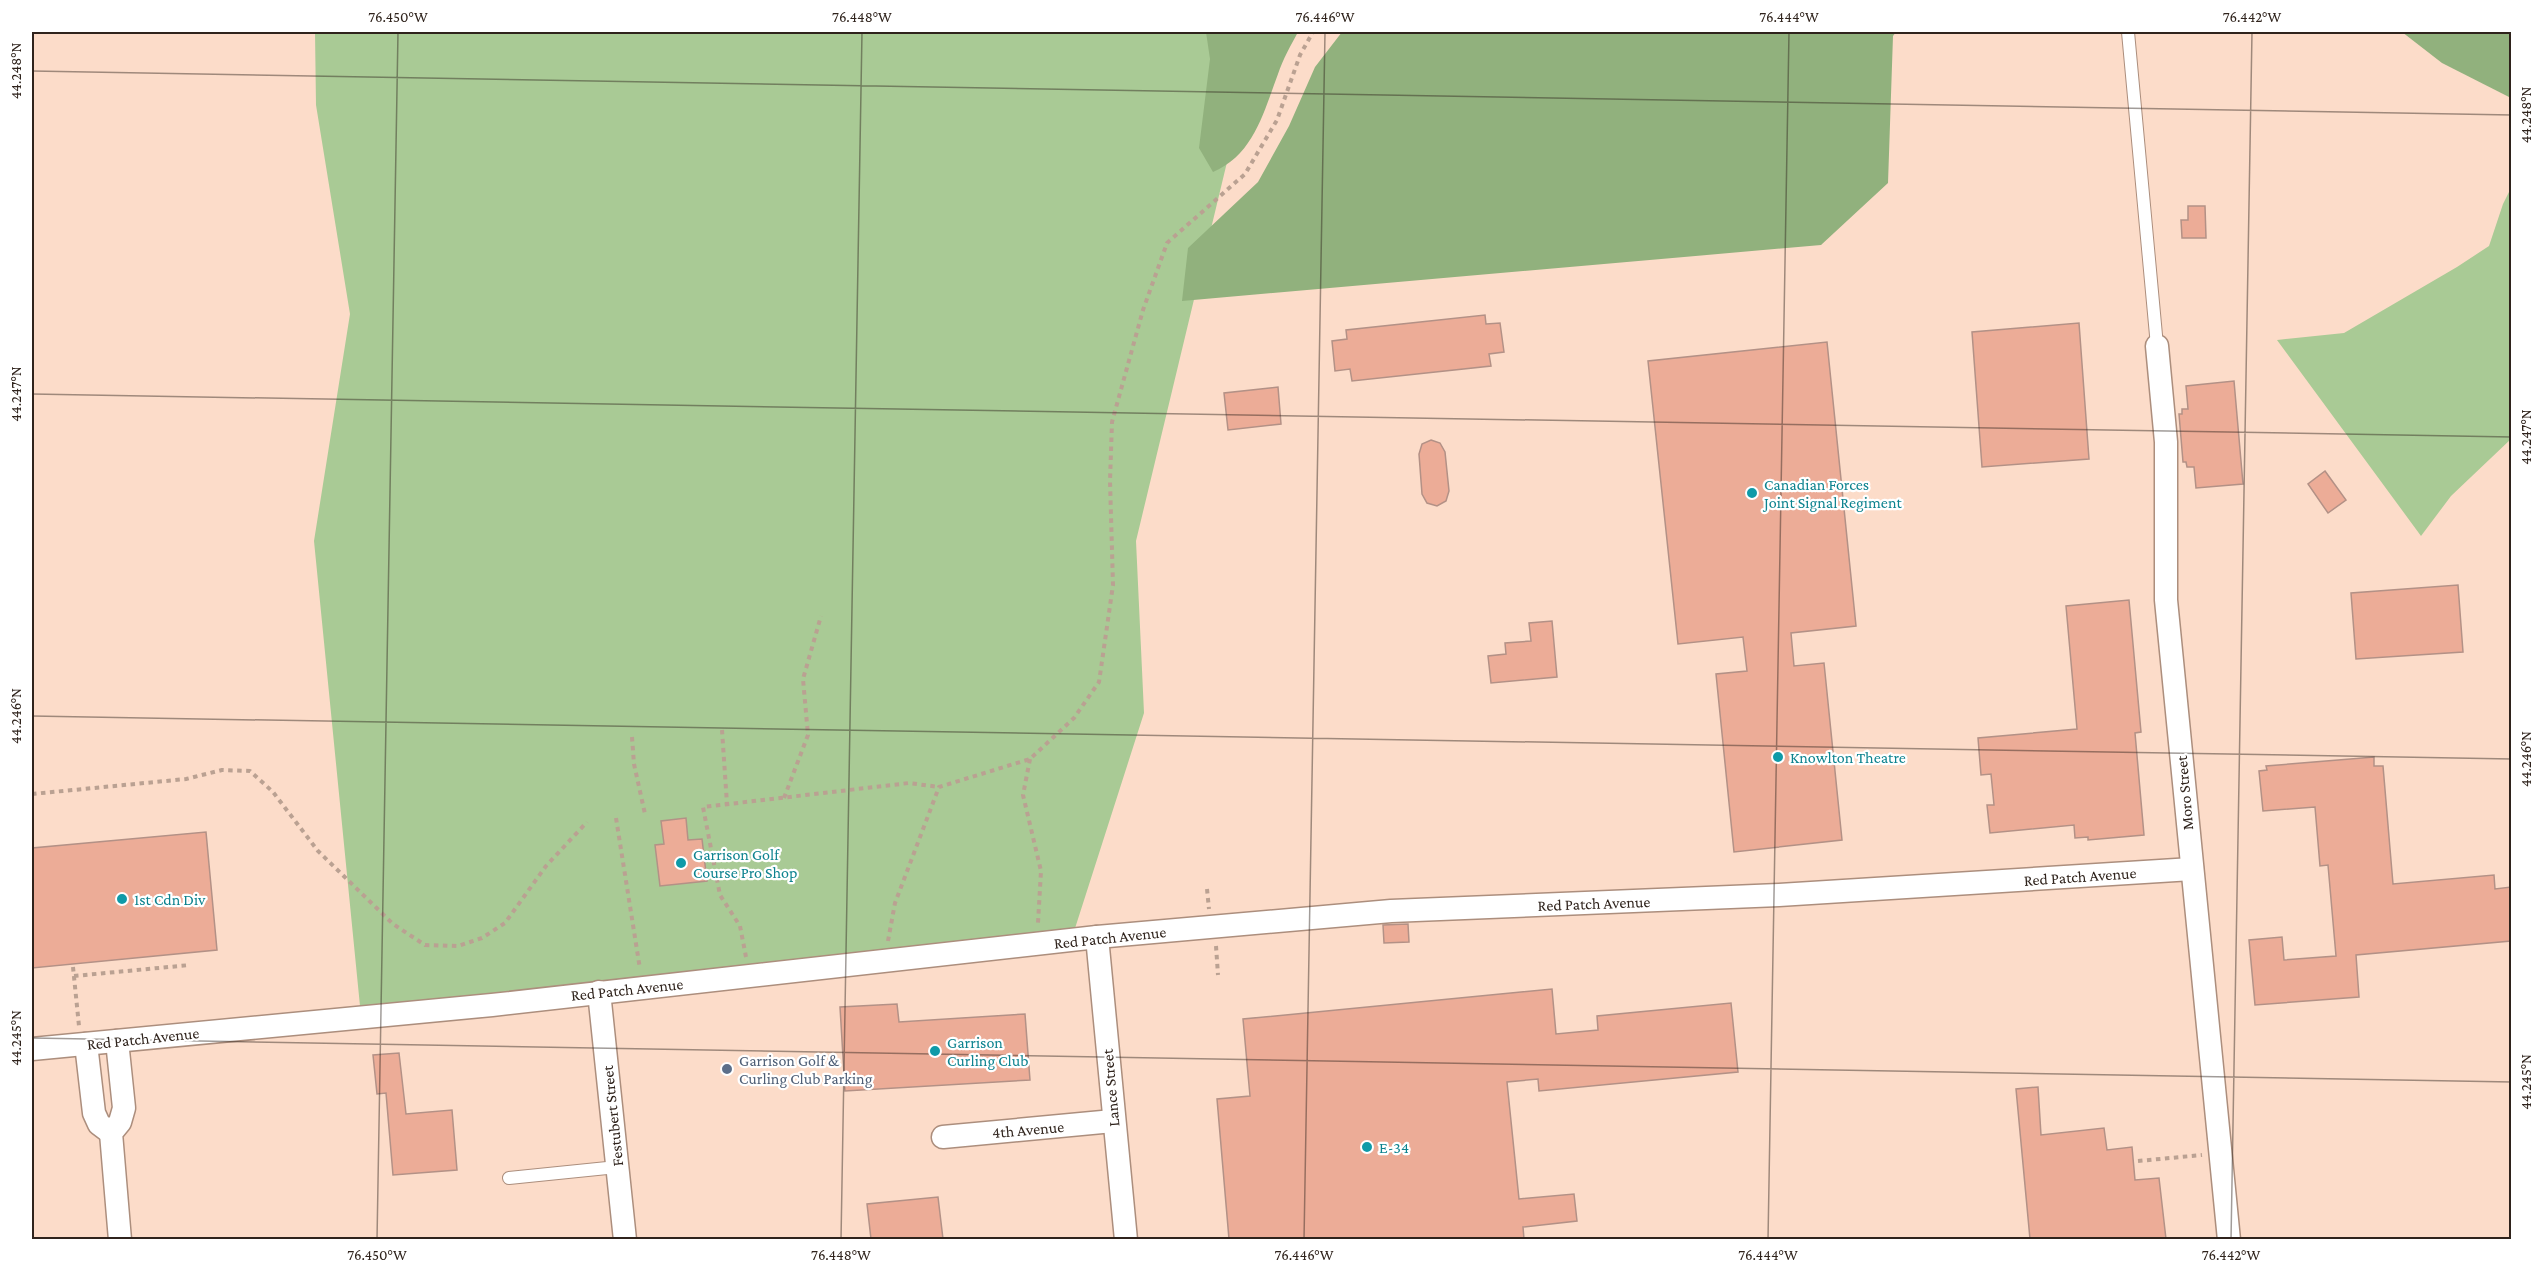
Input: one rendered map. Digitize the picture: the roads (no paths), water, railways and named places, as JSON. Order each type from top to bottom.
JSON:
[{"type":"street","name":"Moro Street","points":[[2157,346],[2166,442],[2166,600],[2229,1239]]},
{"type":"street","name":"Red Patch Avenue","points":[[32,1049],[599,992],[1098,937],[1391,911],[1779,896],[2192,869]]},
{"type":"street","name":"Lance Street","points":[[1098,937],[1113,1121],[1126,1239]]},
{"type":"street","name":"Festubert Street","points":[[599,992],[625,1239]]},
{"type":"street","points":[[117,1041],[124,1108],[120,1122],[111,1133],[120,1239]]},
{"type":"street","points":[[84,1044],[94,1113],[99,1124],[111,1133]]},
{"type":"street","name":"4th Avenue","points":[[943,1137],[1113,1121]]},
{"type":"lane","points":[[2128,32],[2157,346]]},
{"type":"lane","points":[[509,1178],[617,1167]]},
{"type":"place","name":"Canadian Forces Joint Signal Regiment","points":[[1752,493]]},
{"type":"place","name":"Knowlton Theatre","points":[[1778,757]]},
{"type":"place","name":"Garrison Golf Course Pro Shop","points":[[681,863]]},
{"type":"place","name":"1st Cdn Div","points":[[122,899]]},
{"type":"place","name":"Garrison Curling Club","points":[[935,1051]]},
{"type":"place","name":"Garrison Golf & Curling Club Parking","points":[[727,1069]]},
{"type":"place","name":"E-34","points":[[1367,1147]]}]
